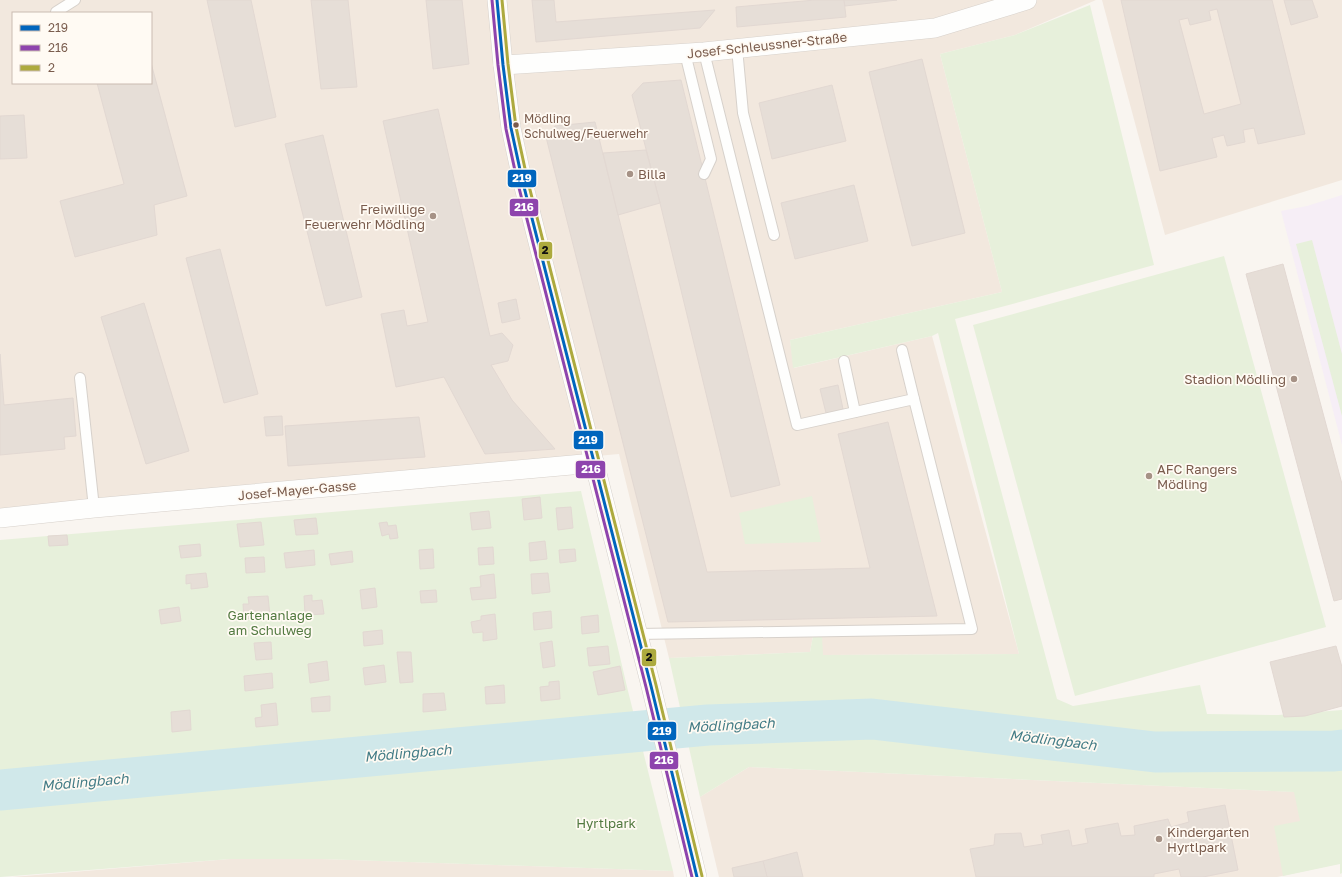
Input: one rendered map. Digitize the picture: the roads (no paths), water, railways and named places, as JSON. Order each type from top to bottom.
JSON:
[{"type":"street","points":[[497,0],[511,128],[522,180],[654,697],[697,877]]},
{"type":"street","name":"Josef-Schleussner-Straße","points":[[503,65],[704,52],[935,28],[1027,0]]},
{"type":"street","name":"Josef-Mayer-Gasse","points":[[0,518],[94,508],[594,463]]},
{"type":"lane","points":[[56,12],[75,0]]},
{"type":"lane","points":[[737,48],[743,113],[774,235]]},
{"type":"lane","points":[[704,52],[797,425],[914,399]]},
{"type":"lane","points":[[685,53],[710,159],[704,174]]},
{"type":"lane","points":[[638,634],[972,630],[902,350]]},
{"type":"lane","points":[[844,361],[855,412]]},
{"type":"lane","points":[[80,378],[94,508]]},
{"type":"waterway","name":"Mödlingbach","points":[[0,790],[708,725],[872,719],[1155,752],[1342,750]]},
{"type":"place","name":"Mödling Schulweg/Feuerwehr","points":[[516,125]]},
{"type":"place","name":"Billa","points":[[630,174]]},
{"type":"place","name":"Freiwillige Feuerwehr Mödling","points":[[433,216]]},
{"type":"place","name":"Stadion Mödling","points":[[1294,379]]},
{"type":"place","name":"AFC Rangers Mödling","points":[[1149,476]]},
{"type":"place","name":"Kindergarten Hyrtlpark","points":[[1159,839]]},
{"type":"park label","name":"Gartenanlage am Schulweg","points":[[270,622]]},
{"type":"park label","name":"Hyrtlpark","points":[[606,823]]}]
